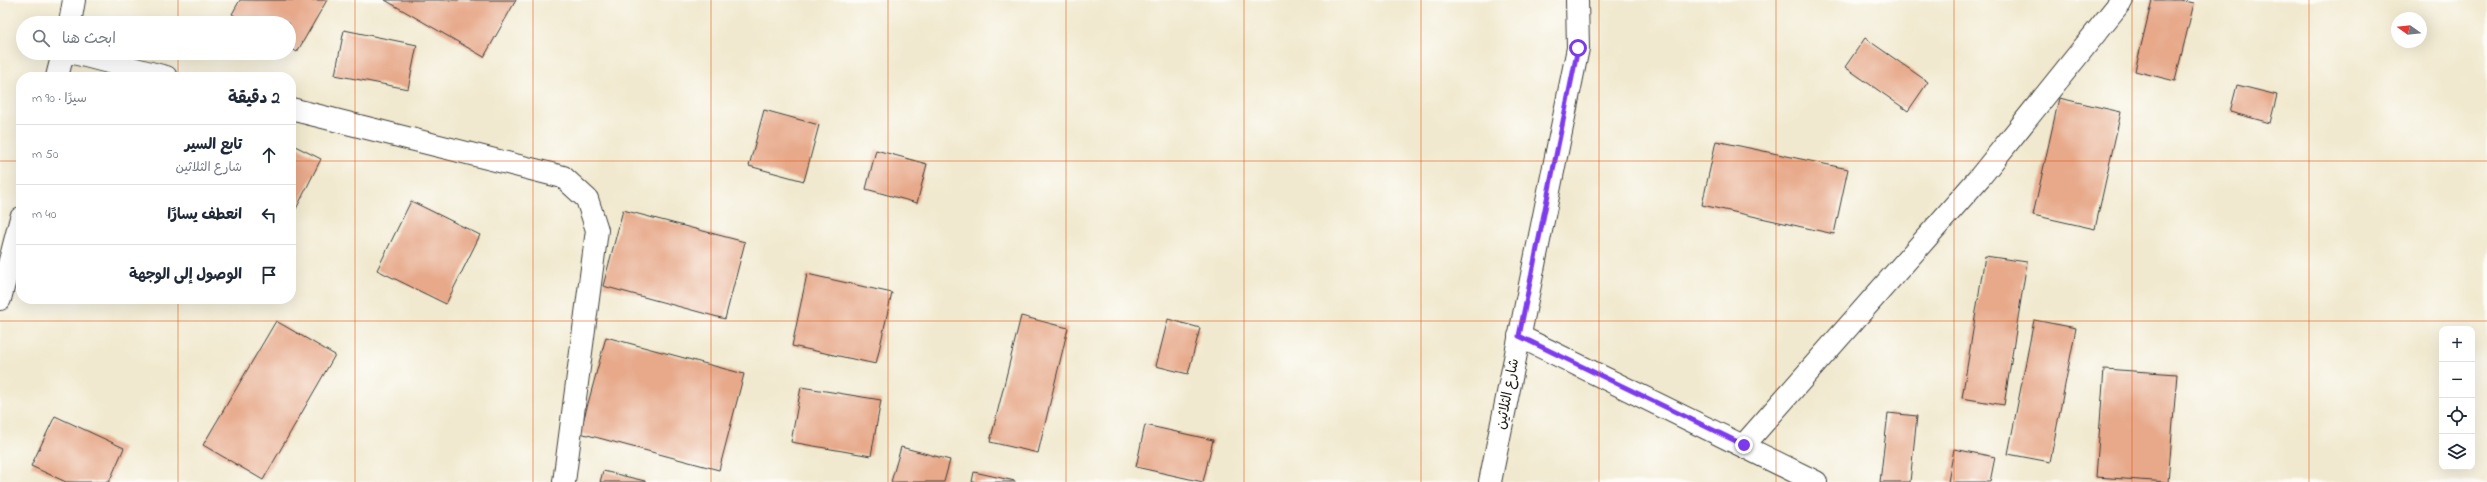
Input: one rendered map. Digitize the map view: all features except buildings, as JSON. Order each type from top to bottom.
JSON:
[{"type":"street","points":[[71,16],[74,0]]},
{"type":"street","name":"شارع الثلاثين","points":[[1490,482],[1578,48],[1576,0]]},
{"type":"street","points":[[1744,445],[1980,177],[2122,0]]},
{"type":"street","points":[[58,72],[61,60]]},
{"type":"street","points":[[101,60],[147,72]]},
{"type":"street","points":[[296,110],[563,177],[587,199],[597,230],[564,482]]},
{"type":"street","points":[[0,299],[16,237]]},
{"type":"street","points":[[1519,336],[1744,445],[1816,482]]},
{"type":"route","points":[[1578,48],[1519,336],[1744,445]]}]
